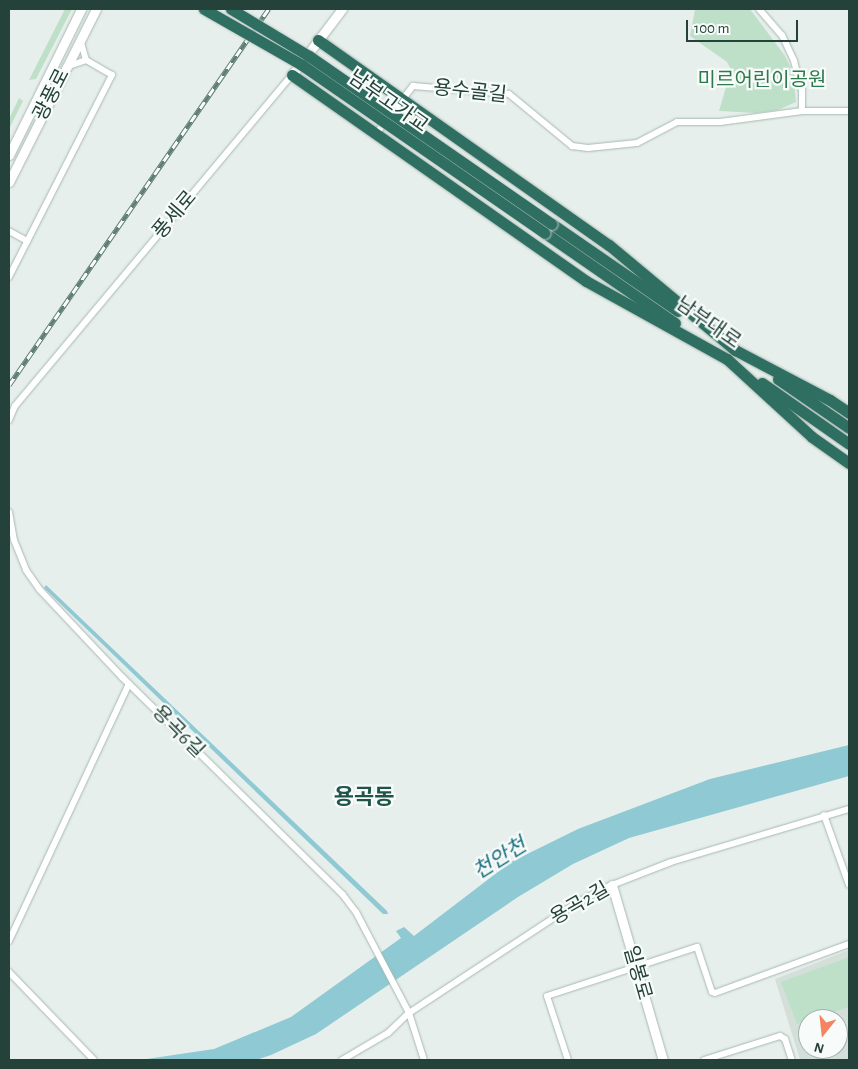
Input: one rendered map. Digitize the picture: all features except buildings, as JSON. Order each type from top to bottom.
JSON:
[{"type":"highway","name":"남부고가교","points":[[204,9],[302,65],[548,229]]},
{"type":"highway","name":"남부고가교","points":[[231,9],[309,56],[548,229]]},
{"type":"highway","points":[[318,40],[608,245],[735,350],[849,413]]},
{"type":"highway","points":[[292,75],[586,281],[726,359],[812,437],[849,463]]},
{"type":"highway","name":"남부대로","points":[[548,229],[735,350],[849,428]]},
{"type":"highway","name":"남부대로","points":[[548,229],[726,359],[849,444]]},
{"type":"street","name":"광풍로","points":[[9,155],[81,9]]},
{"type":"street","name":"광풍로","points":[[9,182],[96,9]]},
{"type":"street","name":"풍세로","points":[[9,420],[15,406],[292,75],[342,9]]},
{"type":"street","points":[[759,9],[782,35],[794,61],[802,90],[802,111]]},
{"type":"street","points":[[9,277],[112,75],[86,60],[81,50],[82,37]]},
{"type":"street","points":[[66,67],[86,60]]},
{"type":"street","name":"용수골길","points":[[376,134],[413,86],[508,94],[572,146],[588,148],[637,143],[677,122],[720,122],[802,111],[849,111]]},
{"type":"street","points":[[9,231],[27,241]]},
{"type":"street","name":"용곡6길","points":[[9,512],[14,540],[26,570],[40,590],[129,684],[343,895],[370,938],[402,1004],[409,1013]]},
{"type":"street","points":[[9,941],[129,684]]},
{"type":"street","name":"용곡2길","points":[[342,1060],[388,1033],[409,1013],[578,902],[612,885],[671,862],[849,809]]},
{"type":"street","points":[[824,815],[849,884]]},
{"type":"street","name":"일봉로","points":[[612,885],[663,1060]]},
{"type":"street","points":[[568,1060],[547,996],[697,947],[712,992],[715,993],[849,944]]},
{"type":"street","points":[[9,972],[77,1045],[94,1060]]},
{"type":"street","points":[[409,1013],[424,1060]]},
{"type":"street","points":[[704,1060],[780,1036],[785,1039],[792,1060]]},
{"type":"shaded area","points":[[849,950],[849,1060],[800,1059],[848,1059],[848,1009],[798,1009],[798,1054],[775,979]]},
{"type":"green space","points":[[65,9],[72,9],[36,79],[29,80]]},
{"type":"green space","name":"미르어린이공원","points":[[695,9],[750,9],[785,56],[793,72],[796,102],[778,110],[756,113],[719,111],[731,70],[727,62],[690,36]]},
{"type":"green space","points":[[19,98],[23,101],[9,129],[9,119]]},
{"type":"green space","points":[[849,957],[849,1007],[843,1009],[798,1009],[797,1024],[781,982]]},
{"type":"water","points":[[46,585],[388,914],[383,914],[44,588]]},
{"type":"water","points":[[849,745],[849,776],[629,838],[573,864],[518,897],[316,1034],[271,1055],[256,1060],[140,1060],[214,1049],[291,1017],[401,938],[396,931],[404,927],[414,936],[511,862],[578,829],[710,779]]},
{"type":"railway","points":[[9,385],[268,9]]},
{"type":"district","name":"용곡동","points":[[364,798]]},
{"type":"water label","name":"천안천","points":[[500,859]]}]
